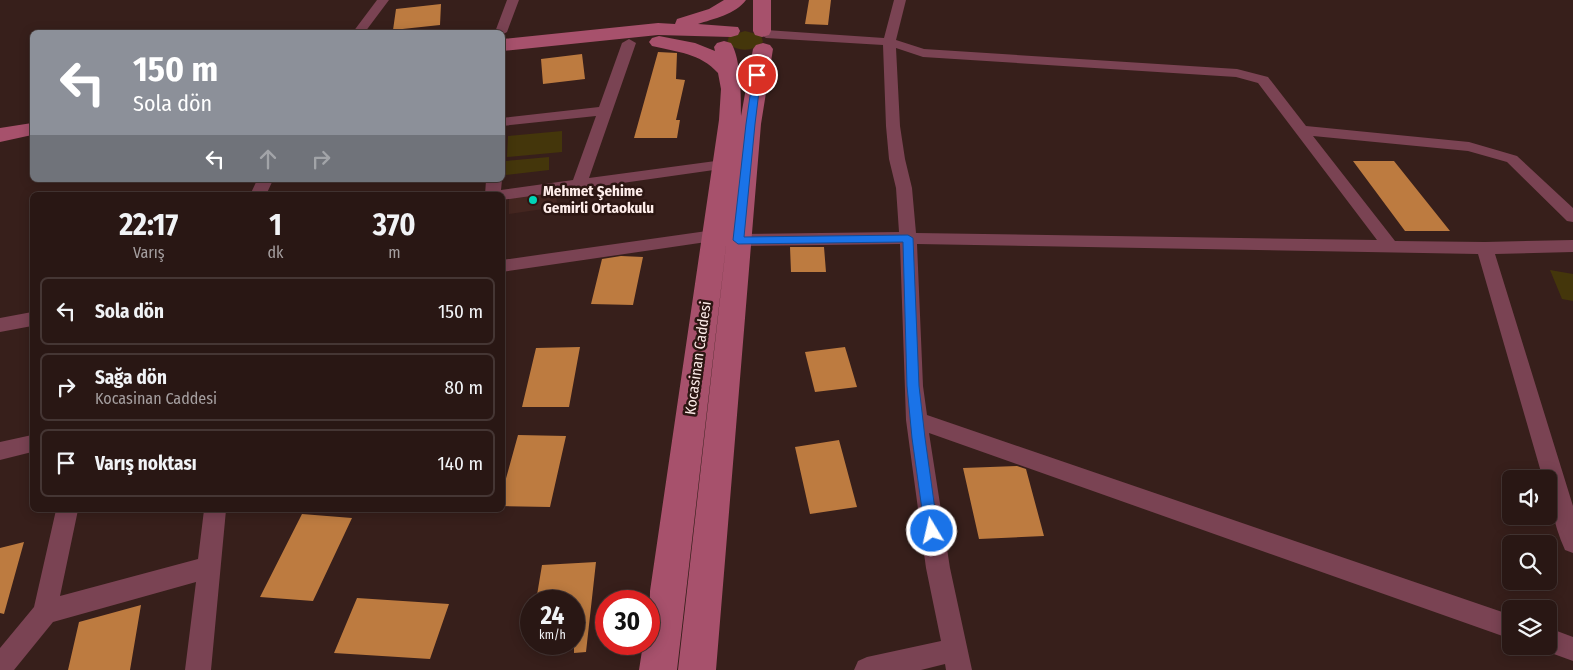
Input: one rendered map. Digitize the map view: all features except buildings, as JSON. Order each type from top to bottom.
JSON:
[{"type":"main road","points":[[505,58],[629,43],[706,16],[737,0]]},
{"type":"main road","name":"Kocasinan Caddesi","points":[[697,670],[726,238],[723,166],[731,104],[727,38],[742,0]]},
{"type":"main road","name":"Kocasinan Caddesi","points":[[658,670],[667,591],[726,238],[764,38],[762,0]]},
{"type":"main road","points":[[654,35],[702,52],[722,64],[730,74]]},
{"type":"main road","points":[[505,45],[654,35],[675,39],[727,38],[739,53],[752,52],[764,38]]},
{"type":"main road","points":[[0,122],[30,117]]},
{"type":"main road","points":[[0,135],[30,129]]},
{"type":"street","points":[[362,30],[386,0]]},
{"type":"street","points":[[501,30],[513,0]]},
{"type":"street","points":[[867,670],[956,660],[938,568],[916,420],[908,238],[904,188],[897,159],[893,126],[889,42],[900,0]]},
{"type":"street","points":[[764,38],[889,42],[923,53],[1237,73],[1263,80],[1390,246]]},
{"type":"street","points":[[579,185],[629,43]]},
{"type":"street","points":[[505,122],[605,111]]},
{"type":"street","points":[[1302,130],[1469,147],[1512,159],[1573,217]]},
{"type":"street","points":[[505,194],[723,166]]},
{"type":"street","points":[[505,266],[726,238],[908,238],[1485,248],[1573,246]]},
{"type":"street","points":[[1485,248],[1573,543]]},
{"type":"street","points":[[0,325],[30,319]]},
{"type":"street","points":[[916,420],[1502,624]]},
{"type":"street","points":[[0,451],[30,444]]},
{"type":"street","points":[[1,670],[3,664],[45,612],[67,512]]},
{"type":"street","points":[[198,670],[215,512]]},
{"type":"street","points":[[45,612],[210,566]]},
{"type":"street","points":[[1557,643],[1573,649]]},
{"type":"shaded area","points":[[745,31],[761,35],[763,42],[755,48],[745,50],[727,43],[729,36]]},
{"type":"shaded area","points":[[562,131],[562,152],[507,157],[508,136]]},
{"type":"shaded area","points":[[549,157],[549,170],[505,175],[506,161]]},
{"type":"shaded area","name":"Mehmet Şehime Gemirli Ortaokulu","points":[[556,187],[557,207],[509,214],[509,194]]},
{"type":"shaded area","points":[[1550,270],[1573,274],[1573,301],[1562,299]]},
{"type":"place","name":"Mehmet Şehime Gemirli Ortaokulu","points":[[533,200]]},
{"type":"route","points":[[757,75],[752,104],[738,240],[908,238],[913,386],[918,438],[932,531]]}]
